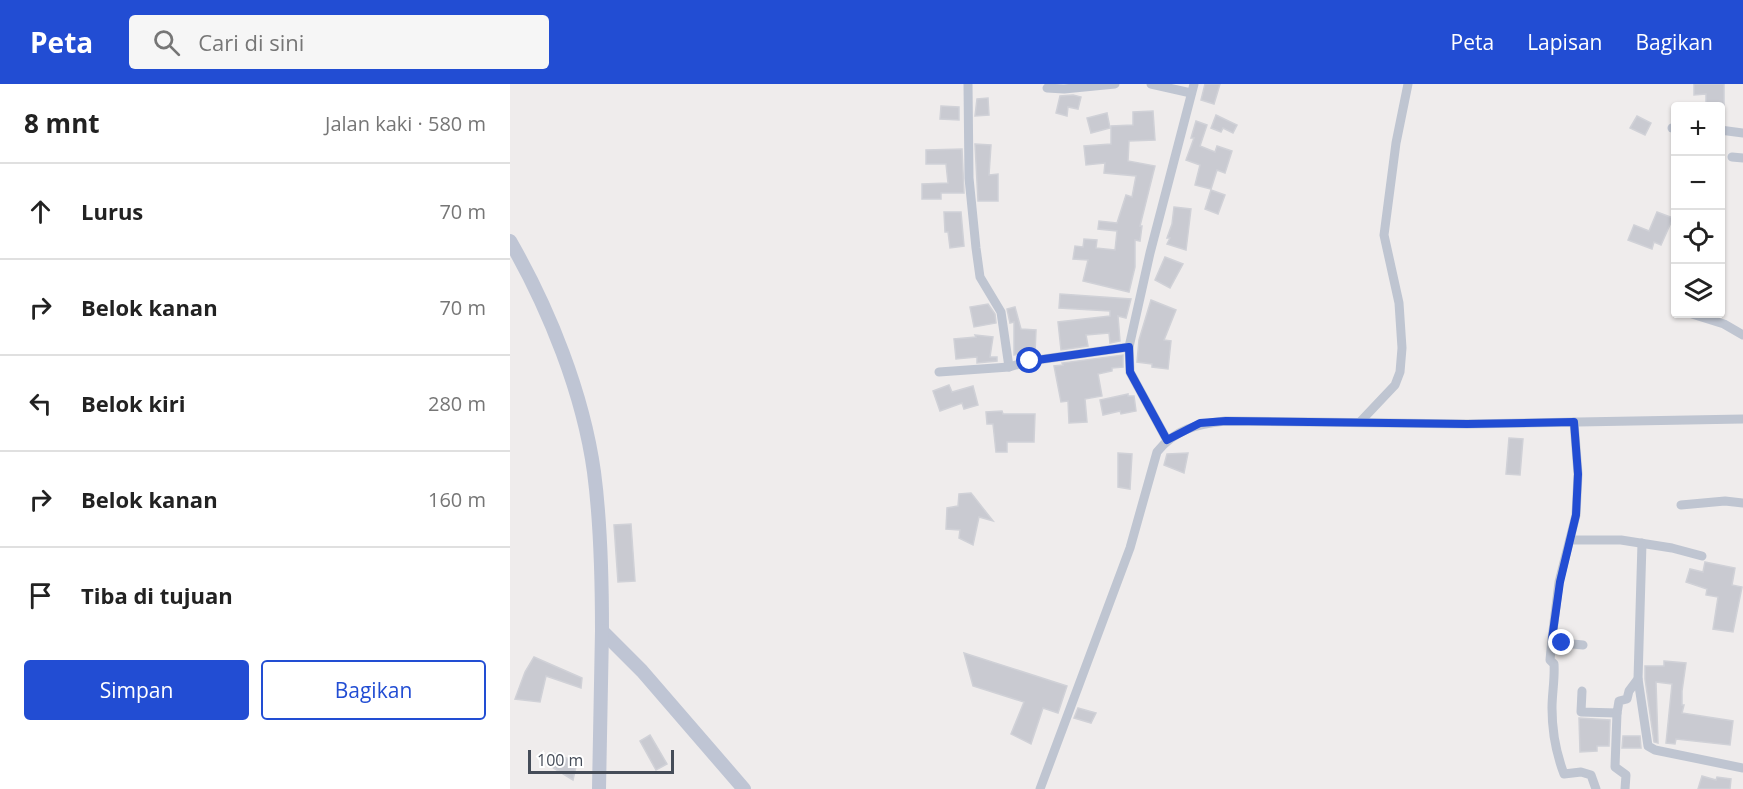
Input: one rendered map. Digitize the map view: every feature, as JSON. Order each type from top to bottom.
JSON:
[{"type":"street","points":[[968,84],[969,178],[980,277],[1001,312],[1009,367]]},
{"type":"street","points":[[1047,88],[1064,89],[1115,84]]},
{"type":"street","points":[[1150,84],[1192,89],[1150,253],[1129,347],[1130,372],[1167,440]]},
{"type":"street","points":[[1360,422],[1395,385],[1400,372],[1402,348],[1399,303],[1384,235],[1396,143],[1408,84]]},
{"type":"street","points":[[1725,131],[1743,133]]},
{"type":"street","points":[[1732,157],[1743,158]]},
{"type":"street","points":[[510,241],[533,282],[554,332],[585,425],[594,470],[602,552],[599,789]]},
{"type":"street","points":[[1705,318],[1724,324],[1743,335]]},
{"type":"street","points":[[939,372],[1009,367],[1030,361],[1129,347]]},
{"type":"street","points":[[1040,789],[1130,548],[1157,452],[1167,440],[1200,423],[1217,422],[1467,424],[1743,419]]},
{"type":"street","points":[[1574,422],[1578,492],[1576,515],[1560,582],[1550,660],[1554,664],[1555,675],[1552,708],[1554,743],[1564,774],[1581,772],[1592,775],[1596,789]]},
{"type":"street","points":[[1681,505],[1725,501],[1743,503]]},
{"type":"street","points":[[1570,540],[1622,540],[1702,556]]},
{"type":"street","points":[[1642,543],[1638,679],[1648,746],[1655,750],[1743,768]]},
{"type":"street","points":[[602,631],[642,671],[744,789]]},
{"type":"street","points":[[1552,639],[1562,643],[1583,645]]},
{"type":"street","points":[[1625,789],[1626,775],[1615,767],[1617,713],[1619,701],[1627,699],[1629,691],[1638,679]]},
{"type":"street","points":[[1582,692],[1581,712],[1617,713]]},
{"type":"building","points":[[1205,84],[1220,84],[1214,104],[1201,100]]},
{"type":"building","points":[[1694,84],[1724,84],[1724,102],[1706,102],[1706,94],[1694,95]]},
{"type":"building","points":[[1060,96],[1081,97],[1078,109],[1068,107],[1067,116],[1056,113]]},
{"type":"building","points":[[988,98],[989,115],[975,116],[977,99]]},
{"type":"building","points":[[941,106],[959,107],[959,120],[940,119]]},
{"type":"building","points":[[1153,111],[1155,140],[1129,141],[1128,161],[1155,166],[1140,226],[1142,226],[1140,241],[1135,240],[1135,267],[1129,292],[1083,281],[1088,260],[1073,259],[1075,246],[1083,247],[1084,239],[1097,240],[1096,248],[1115,250],[1117,231],[1098,229],[1099,221],[1117,223],[1126,195],[1132,197],[1136,176],[1104,173],[1105,163],[1086,165],[1084,146],[1111,144],[1111,126],[1133,125],[1133,112]]},
{"type":"building","points":[[1107,113],[1110,128],[1091,133],[1087,118]]},
{"type":"building","points":[[1216,115],[1237,125],[1233,133],[1223,128],[1221,132],[1211,128]]},
{"type":"building","points":[[1637,116],[1651,123],[1645,135],[1630,128]]},
{"type":"building","points":[[1196,121],[1207,125],[1200,146],[1215,152],[1217,146],[1232,151],[1225,173],[1217,170],[1211,189],[1195,185],[1200,165],[1186,160],[1194,138],[1191,138]]},
{"type":"building","points":[[975,144],[991,145],[989,175],[998,174],[998,201],[978,201]]},
{"type":"building","points":[[962,149],[964,193],[941,193],[941,199],[922,199],[922,184],[948,183],[946,164],[926,164],[926,150]]},
{"type":"building","points":[[1211,190],[1225,195],[1218,214],[1205,209]]},
{"type":"building","points":[[1174,207],[1191,209],[1186,250],[1167,244],[1170,238],[1167,238]]},
{"type":"building","points":[[944,212],[961,212],[964,246],[950,248],[948,232],[945,232]]},
{"type":"building","points":[[1657,212],[1671,217],[1661,245],[1654,242],[1652,249],[1628,240],[1634,225],[1649,231]]},
{"type":"building","points":[[1165,257],[1183,264],[1170,288],[1155,280]]},
{"type":"building","points":[[1060,294],[1131,299],[1126,318],[1118,316],[1120,341],[1110,343],[1109,333],[1086,335],[1088,346],[1061,350],[1058,322],[1110,316],[1110,311],[1059,308]]},
{"type":"building","points":[[1151,300],[1176,310],[1164,340],[1171,341],[1168,369],[1137,362],[1139,340]]},
{"type":"building","points":[[988,304],[995,314],[996,323],[974,327],[970,307]]},
{"type":"building","points":[[1015,307],[1021,329],[1036,330],[1035,353],[1014,355],[1014,322],[1010,323],[1007,309]]},
{"type":"building","points":[[975,335],[993,337],[990,357],[997,357],[997,361],[977,363],[977,357],[956,359],[954,339],[976,337]]},
{"type":"building","points":[[1123,355],[1123,367],[1112,368],[1112,371],[1098,374],[1102,396],[1085,399],[1087,422],[1069,423],[1068,401],[1061,402],[1054,366]]},
{"type":"building","points":[[949,385],[952,392],[973,386],[978,405],[964,409],[962,403],[940,411],[933,391]]},
{"type":"building","points":[[1128,394],[1128,396],[1134,396],[1136,411],[1121,414],[1120,411],[1103,415],[1100,400]]},
{"type":"building","points":[[1002,411],[1003,414],[1035,414],[1034,442],[1007,442],[1007,452],[996,452],[993,424],[987,424],[986,412]]},
{"type":"building","points":[[1509,438],[1523,439],[1520,475],[1506,474]]},
{"type":"building","points":[[1118,453],[1132,454],[1130,489],[1118,487]]},
{"type":"building","points":[[1188,453],[1184,473],[1164,465],[1167,454]]},
{"type":"building","points":[[971,493],[993,521],[979,517],[973,545],[959,538],[960,530],[946,529],[947,508],[958,506],[959,494]]},
{"type":"building","points":[[631,524],[635,581],[618,582],[614,525]]},
{"type":"building","points":[[1705,562],[1735,568],[1732,585],[1742,587],[1733,632],[1713,629],[1718,597],[1706,595],[1707,589],[1686,582],[1690,569],[1703,572]]},
{"type":"building","points":[[964,653],[1067,686],[1058,713],[1043,708],[1031,744],[1011,734],[1024,702],[973,686]]},
{"type":"building","points":[[534,657],[582,678],[581,688],[546,676],[540,702],[515,699],[525,672]]},
{"type":"building","points":[[1664,661],[1686,663],[1682,713],[1733,721],[1730,745],[1676,739],[1675,744],[1666,743],[1672,684],[1656,682],[1658,743],[1654,742],[1645,666],[1664,666]]},
{"type":"building","points":[[1078,708],[1096,713],[1091,723],[1074,718]]},
{"type":"building","points":[[1579,718],[1610,720],[1609,746],[1597,746],[1597,751],[1580,752]]},
{"type":"building","points":[[650,735],[667,764],[656,770],[640,741]]},
{"type":"building","points":[[1623,736],[1640,736],[1641,748],[1622,748]]},
{"type":"building","points":[[553,753],[577,762],[573,780],[550,766]]},
{"type":"building","points":[[1702,776],[1716,780],[1717,777],[1731,779],[1730,789],[1698,789]]},
{"type":"route","points":[[1030,361],[1129,347],[1130,372],[1167,440],[1200,423],[1226,421],[1467,424],[1574,422],[1578,474],[1576,515],[1560,582],[1552,639],[1562,643]]}]
